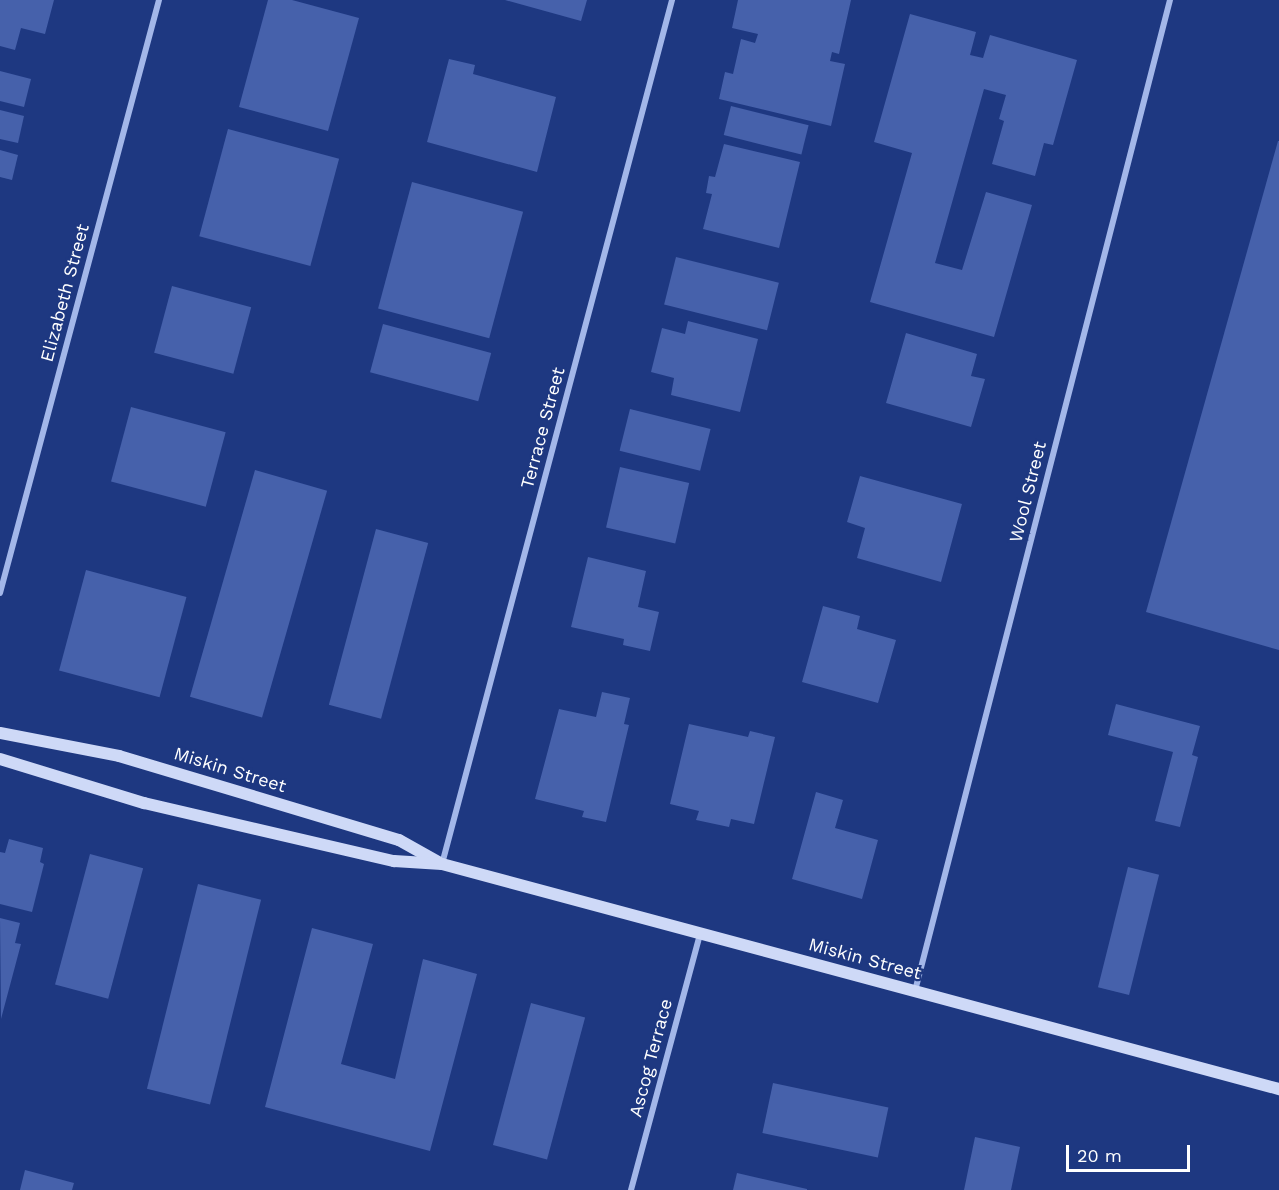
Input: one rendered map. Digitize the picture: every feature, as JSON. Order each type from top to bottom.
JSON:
[{"type":"main road","name":"Miskin Street","points":[[0,733],[130,759],[399,840],[441,864]]},
{"type":"main road","name":"Miskin Street","points":[[0,759],[144,803],[394,861],[441,864],[1279,1089]]},
{"type":"street","name":"Elizabeth Street","points":[[0,593],[159,0]]},
{"type":"street","name":"Terrace Street","points":[[441,864],[672,0]]},
{"type":"street","name":"Wool Street","points":[[915,991],[1170,0]]},
{"type":"street","name":"Ascog Terrace","points":[[631,1190],[700,934]]},
{"type":"building","points":[[0,0],[54,0],[45,34],[21,28],[15,50],[0,46]]},
{"type":"building","points":[[268,0],[292,0],[359,18],[328,131],[239,107]]},
{"type":"building","points":[[505,0],[587,0],[581,21]]},
{"type":"building","points":[[738,0],[851,0],[839,54],[832,52],[830,61],[845,64],[831,126],[719,99],[725,72],[733,74],[741,39],[755,43],[758,34],[732,28]]},
{"type":"building","points":[[910,14],[976,32],[970,55],[983,58],[990,35],[1077,60],[1053,145],[1044,143],[1035,176],[992,164],[1004,121],[999,119],[1006,95],[984,89],[935,263],[962,270],[986,192],[1032,205],[994,337],[870,302],[912,153],[874,142]]},
{"type":"building","points":[[449,59],[475,65],[473,74],[556,97],[537,172],[427,142]]},
{"type":"building","points":[[0,71],[31,79],[24,107],[0,101]]},
{"type":"building","points":[[731,106],[809,125],[801,154],[724,135]]},
{"type":"building","points":[[0,110],[24,116],[18,143],[0,139]]},
{"type":"building","points":[[228,129],[339,159],[310,266],[199,236]]},
{"type":"building","points":[[1279,141],[1279,650],[1146,612]]},
{"type":"building","points":[[724,144],[800,162],[779,248],[703,229],[712,194],[706,193],[709,176],[715,177]]},
{"type":"building","points":[[0,150],[18,155],[12,180],[0,177]]},
{"type":"building","points":[[412,182],[523,212],[489,338],[378,309]]},
{"type":"building","points":[[676,257],[779,283],[767,330],[664,305]]},
{"type":"building","points":[[172,286],[251,307],[233,374],[154,353]]},
{"type":"building","points":[[688,321],[758,339],[740,412],[671,395],[674,378],[651,372],[662,328],[685,334]]},
{"type":"building","points":[[383,324],[491,353],[478,401],[370,372]]},
{"type":"building","points":[[906,333],[977,354],[971,376],[985,379],[971,427],[886,403]]},
{"type":"building","points":[[131,407],[226,432],[206,507],[111,481]]},
{"type":"building","points":[[630,409],[711,429],[700,471],[620,451]]},
{"type":"building","points":[[620,467],[689,483],[675,543],[606,527]]},
{"type":"building","points":[[255,470],[327,491],[262,718],[190,697]]},
{"type":"building","points":[[860,476],[962,504],[941,582],[857,558],[865,528],[847,522]]},
{"type":"building","points":[[376,529],[428,543],[381,719],[329,705]]},
{"type":"building","points":[[588,557],[646,571],[638,607],[659,612],[650,651],[623,645],[624,639],[571,627]]},
{"type":"building","points":[[86,570],[186,597],[160,697],[59,670]]},
{"type":"building","points":[[823,606],[860,616],[857,629],[896,640],[878,703],[802,682]]},
{"type":"building","points":[[602,692],[630,698],[624,724],[629,725],[606,822],[582,817],[584,811],[535,799],[559,709],[596,717]]},
{"type":"building","points":[[1116,704],[1200,726],[1192,755],[1198,757],[1180,827],[1155,821],[1173,752],[1108,735]]},
{"type":"building","points":[[689,724],[748,737],[750,731],[775,737],[754,824],[731,819],[729,827],[696,820],[699,811],[670,804]]},
{"type":"building","points":[[816,792],[843,800],[835,828],[878,840],[862,899],[792,879]]},
{"type":"building","points":[[9,839],[43,848],[40,862],[44,864],[32,912],[0,904],[0,852],[5,853]]},
{"type":"building","points":[[90,854],[143,868],[108,999],[55,984]]},
{"type":"building","points":[[1128,867],[1159,875],[1129,995],[1098,987]]},
{"type":"building","points":[[198,884],[261,900],[210,1104],[147,1089]]},
{"type":"building","points":[[0,918],[20,923],[15,943],[21,944],[1,1019]]},
{"type":"building","points":[[312,928],[373,944],[341,1064],[395,1079],[423,959],[477,974],[430,1151],[265,1107]]},
{"type":"building","points":[[531,1003],[585,1017],[547,1159],[493,1145]]},
{"type":"building","points":[[773,1083],[888,1108],[878,1157],[762,1133]]},
{"type":"building","points":[[975,1137],[1020,1147],[1011,1190],[964,1190]]},
{"type":"building","points":[[25,1170],[74,1183],[72,1190],[20,1190]]},
{"type":"building","points":[[737,1173],[807,1189],[807,1190],[733,1190]]}]
